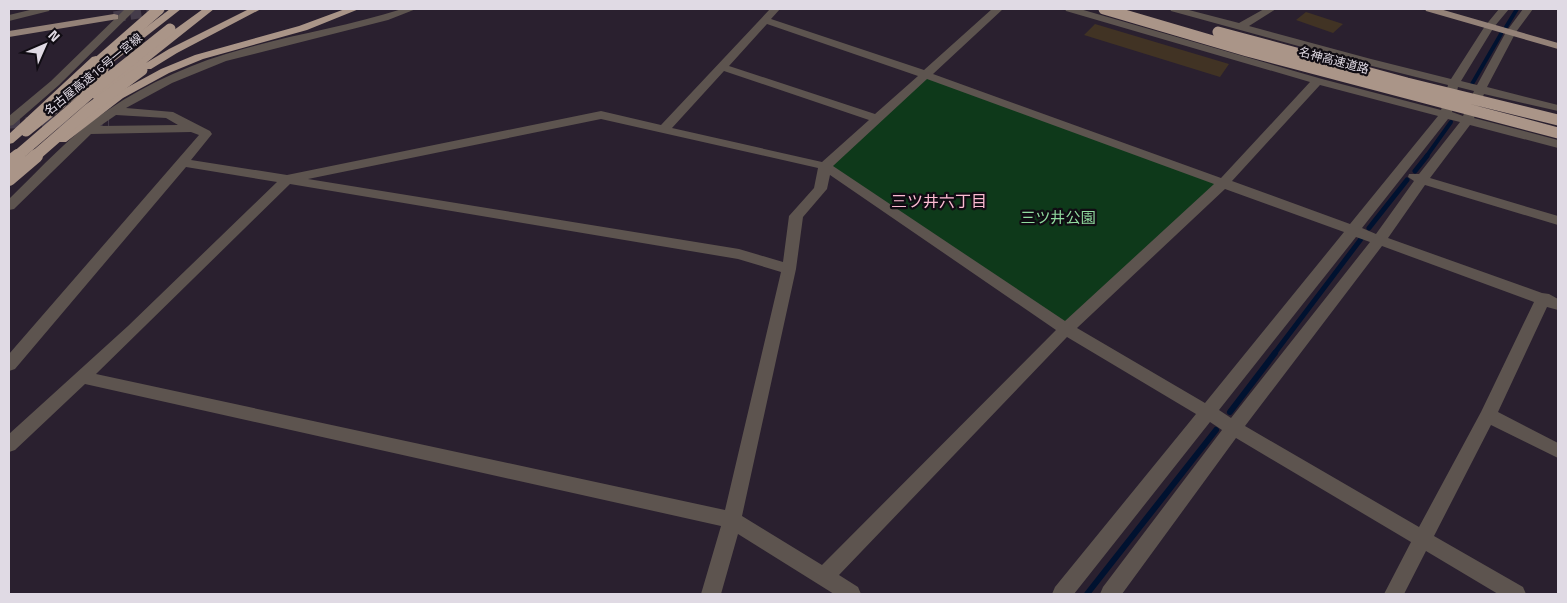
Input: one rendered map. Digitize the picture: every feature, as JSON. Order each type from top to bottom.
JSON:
[{"type":"highway","points":[[24,129],[94,61],[158,9]]},
{"type":"highway","points":[[9,140],[176,9]]},
{"type":"highway","name":"名古屋高速16号一宮線","points":[[9,146],[24,129],[181,9]]},
{"type":"highway","name":"名古屋高速16号一宮線","points":[[9,163],[96,88],[197,9]]},
{"type":"highway","points":[[9,178],[87,106],[208,9]]},
{"type":"highway","points":[[9,178],[89,108],[114,89],[173,51],[256,9]]},
{"type":"highway","points":[[9,178],[119,96],[165,71],[207,54],[303,28],[354,9]]},
{"type":"highway","name":"名神高速道路","points":[[1104,9],[1256,53],[1558,133]]},
{"type":"highway","name":"名神高速道路","points":[[1138,9],[1397,80],[1558,120]]},
{"type":"main road","points":[[1430,9],[1558,46]]},
{"type":"main road","points":[[9,34],[114,17]]},
{"type":"street","points":[[9,18],[45,9]]},
{"type":"street","points":[[10,119],[61,77],[131,9]]},
{"type":"street","points":[[9,206],[89,130],[143,95],[198,68],[411,9]]},
{"type":"street","points":[[664,129],[775,9]]},
{"type":"street","points":[[711,594],[732,520],[789,269],[796,216],[820,189],[825,166],[998,9]]},
{"type":"street","points":[[1070,9],[1318,81],[1558,144]]},
{"type":"street","points":[[1175,9],[1480,90],[1558,108]]},
{"type":"street","points":[[1240,27],[1271,9]]},
{"type":"street","points":[[1062,594],[1445,115],[1454,83],[1490,26],[1504,9]]},
{"type":"street","points":[[1110,594],[1234,427],[1380,240],[1422,179],[1467,121],[1480,90],[1511,32],[1528,9]]},
{"type":"street","points":[[764,20],[926,75],[1551,302],[1488,415],[1394,594]]},
{"type":"street","points":[[722,67],[877,119]]},
{"type":"street","points":[[823,578],[1066,329],[1223,183],[1318,81]]},
{"type":"street","points":[[9,444],[82,377],[288,179],[601,115],[825,166],[1066,329],[1516,594]]},
{"type":"street","points":[[9,365],[206,134],[179,122],[112,116]]},
{"type":"street","points":[[89,130],[193,128]]},
{"type":"street","points":[[181,162],[739,254],[789,269]]},
{"type":"street","points":[[1400,172],[1558,221]]},
{"type":"street","points":[[82,377],[732,520],[851,594]]},
{"type":"street","points":[[1488,415],[1558,451]]},
{"type":"green space","name":"三ツ井公園","points":[[926,75],[1223,183],[1066,329],[825,166]]},
{"type":"building","points":[[1306,12],[1343,24],[1333,33],[1296,20]]},
{"type":"building","points":[[1095,24],[1229,64],[1220,77],[1084,35]]},
{"type":"waterway","points":[[1506,27],[1517,9]]},
{"type":"waterway","points":[[1472,84],[1501,34]]},
{"type":"waterway","points":[[1426,157],[1451,122]]},
{"type":"waterway","points":[[1415,171],[1427,156]]},
{"type":"waterway","points":[[1369,228],[1407,180]]},
{"type":"waterway","points":[[1274,354],[1361,239]]},
{"type":"waterway","points":[[1230,412],[1275,353]]},
{"type":"waterway","points":[[1087,594],[1216,430]]},
{"type":"tunnel","points":[[114,17],[164,9]]},
{"type":"tunnel","points":[[9,123],[109,121]]},
{"type":"district","name":"三ツ井六丁目","points":[[939,201]]}]
